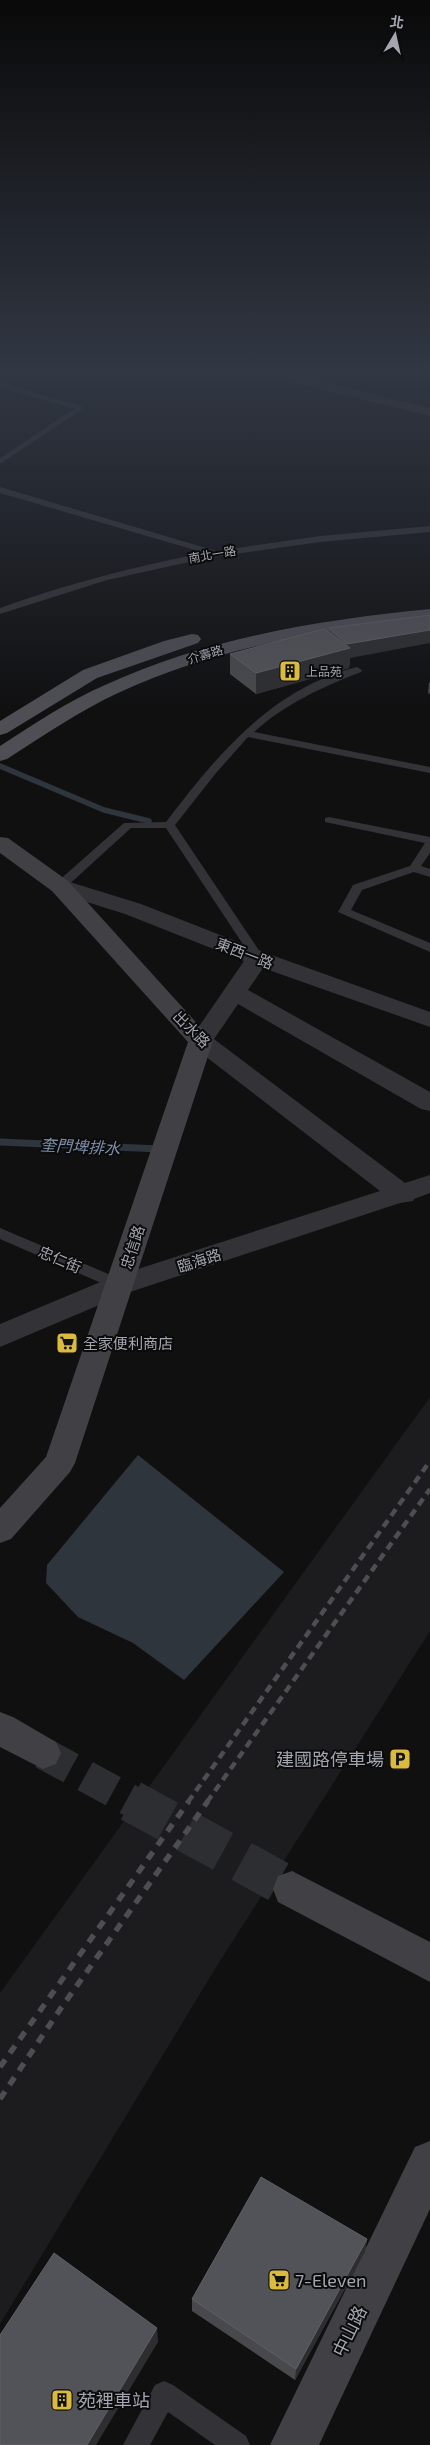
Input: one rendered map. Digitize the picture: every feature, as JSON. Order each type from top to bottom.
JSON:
[{"type":"main road","name":"介壽路","points":[[0,729],[90,674],[170,645],[255,624],[358,608],[430,600]]},
{"type":"main road","name":"介壽路","points":[[0,755],[53,721],[110,689],[172,664],[236,645],[306,628],[430,614]]},
{"type":"street","name":"出水路","points":[[0,843],[60,886],[201,1040],[403,1195]]},
{"type":"street","name":"東西一路","points":[[60,886],[133,909],[258,958],[430,1020]]},
{"type":"street","name":"忠信路","points":[[0,1530],[59,1463],[83,1398],[201,1040],[258,958]]},
{"type":"street","points":[[235,992],[430,1103]]},
{"type":"street","name":"臨海路","points":[[0,1336],[120,1285],[403,1195],[430,1184]]},
{"type":"street","points":[[0,1728],[43,1753]]},
{"type":"street","points":[[292,1889],[430,1963]]},
{"type":"street","name":"中山路","points":[[294,2445],[430,2162]]},
{"type":"lane","points":[[0,490],[212,553]]},
{"type":"lane","name":"南北一路","points":[[0,611],[50,592],[212,553],[430,530]]},
{"type":"lane","points":[[60,886],[128,826],[169,824],[218,764],[260,721],[314,687],[357,670]]},
{"type":"lane","points":[[247,734],[430,770]]},
{"type":"lane","points":[[329,820],[430,840]]},
{"type":"lane","points":[[169,824],[258,958]]},
{"type":"lane","points":[[414,868],[430,844]]},
{"type":"lane","points":[[430,873],[414,868],[357,888],[344,912],[430,948]]},
{"type":"lane","name":"忠仁街","points":[[0,1233],[120,1285]]},
{"type":"lane","points":[[136,2445],[164,2394],[237,2445]]},
{"type":"shaded area","points":[[430,1397],[430,1631],[215,1969],[0,2324],[0,1993]]},
{"type":"shaded area","points":[[138,1455],[284,1572],[184,1680],[133,1643],[78,1617],[46,1583],[47,1565]]},
{"type":"building","points":[[430,615],[430,630],[347,644],[329,628]]},
{"type":"building","points":[[324,629],[350,648],[256,673],[230,654]]},
{"type":"building","name":"7-Eleven","points":[[261,2177],[367,2239],[296,2369],[192,2299]]},
{"type":"building","name":"苑裡車站","points":[[54,2253],[157,2328],[87,2445],[0,2445],[0,2335]]},
{"type":"waterway","name":"奎門埤排水","points":[[0,766],[104,810],[149,821]]},
{"type":"waterway","name":"奎門埤排水","points":[[0,1142],[160,1149]]},
{"type":"tunnel","points":[[43,1753],[133,1802]]},
{"type":"tunnel","points":[[131,1801],[292,1889]]},
{"type":"railway","points":[[188,1802],[430,1461]]},
{"type":"railway","points":[[207,1802],[430,1489]]},
{"type":"railway","points":[[0,2067],[189,1801]]},
{"type":"railway","points":[[0,2099],[61,2008],[208,1801]]},
{"type":"place","name":"上品苑","points":[[290,671]]},
{"type":"place","name":"全家便利商店","points":[[67,1343]]},
{"type":"place","name":"建國路停車場","points":[[400,1759]]},
{"type":"place","name":"7-Eleven","points":[[279,2280]]},
{"type":"place","name":"苑裡車站","points":[[62,2400]]}]
